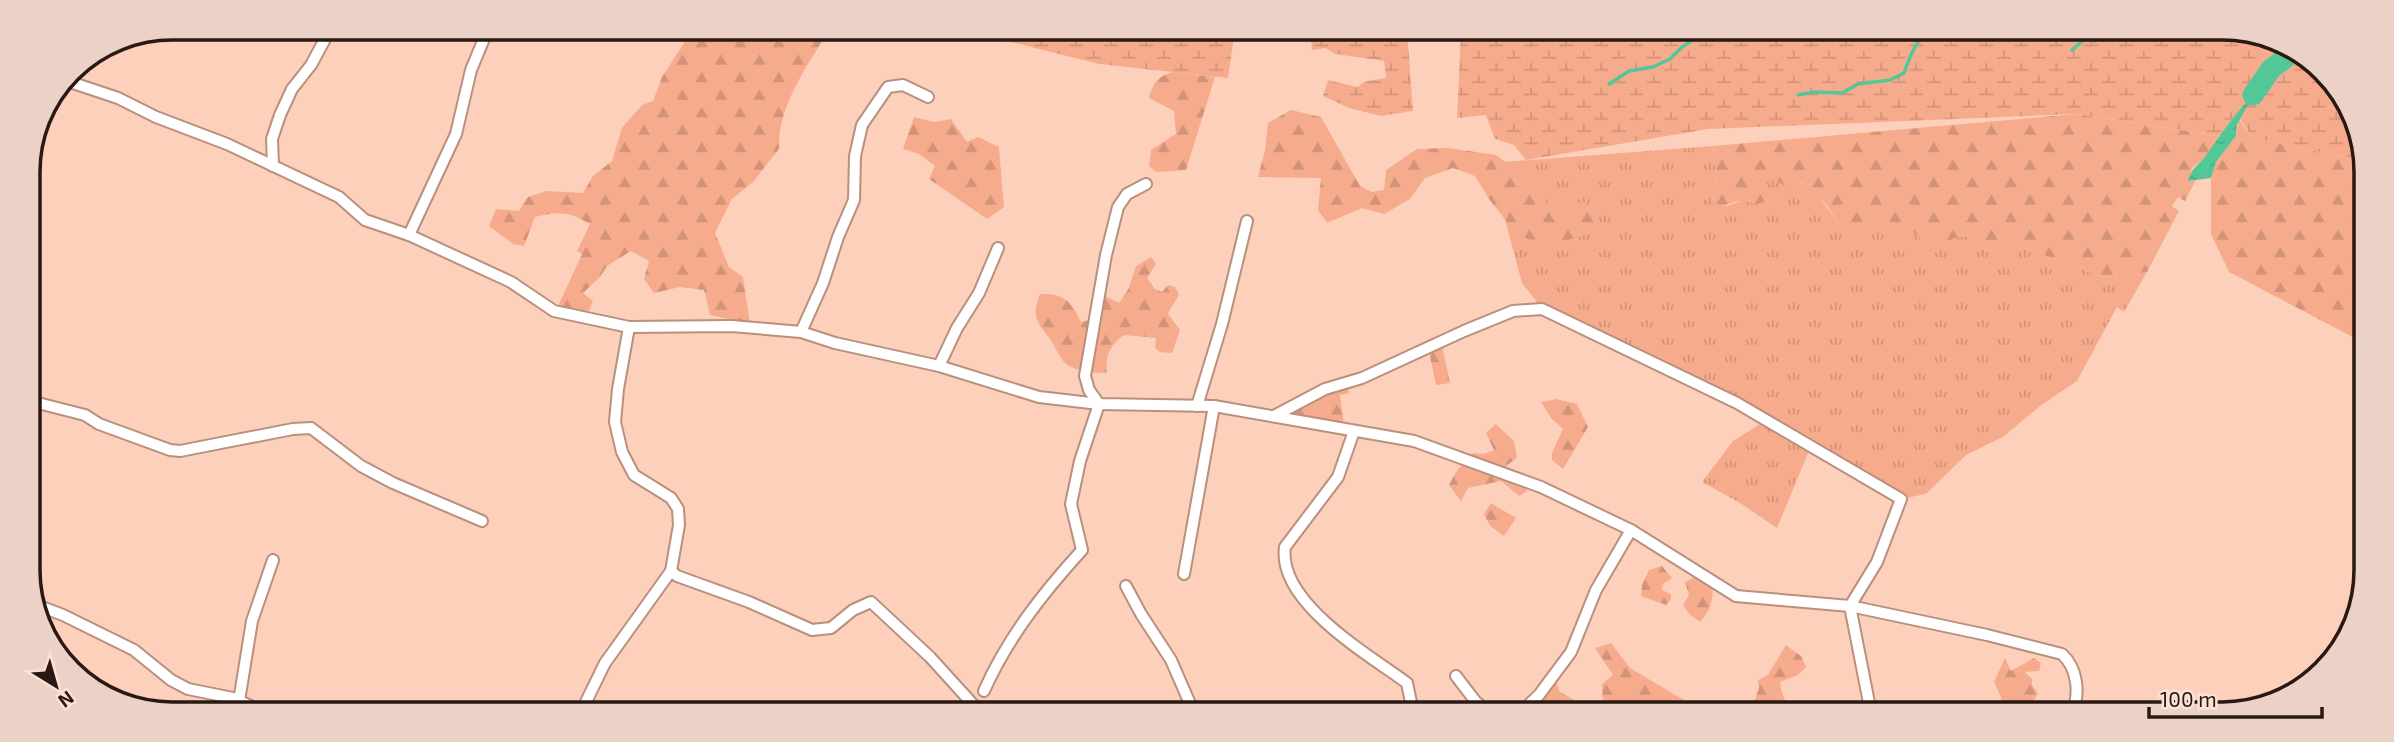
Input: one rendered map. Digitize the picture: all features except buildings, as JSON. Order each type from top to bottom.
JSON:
[{"type":"street","points":[[273,166],[272,139],[284,106],[324,41]]},
{"type":"street","points":[[409,235],[456,134],[471,70],[483,41]]},
{"type":"street","points":[[77,81],[156,117],[227,144],[339,197],[365,220],[409,235],[511,282],[554,311],[629,327],[732,326],[801,332],[859,349],[939,366],[1039,397],[1099,404],[1214,406],[1414,441],[1541,487],[1631,530],[1735,595],[1850,606],[2062,654],[2068,659],[2077,684],[2078,701]]},
{"type":"street","points":[[801,332],[854,200],[855,156],[862,125],[888,87],[903,85],[928,97]]},
{"type":"street","points":[[1099,404],[1089,390],[1085,376],[1105,255],[1118,207],[1127,194],[1146,184]]},
{"type":"street","points":[[1197,406],[1222,324],[1247,221]]},
{"type":"street","points":[[939,366],[957,328],[979,293],[998,248]]},
{"type":"street","points":[[1274,416],[1325,389],[1362,378],[1513,311],[1542,309],[1737,403],[1901,499],[1877,562],[1850,606],[1869,701]]},
{"type":"street","points":[[586,702],[605,663],[671,571],[679,525],[678,509],[671,498],[634,475],[622,452],[615,422],[629,327]]},
{"type":"street","points":[[40,404],[85,415],[99,424],[170,450],[180,451],[293,429],[311,428],[361,466],[393,483],[482,521]]},
{"type":"street","points":[[984,691],[1000,657],[1030,611],[1082,550],[1071,504],[1080,461],[1099,404]]},
{"type":"street","points":[[1184,574],[1214,406]]},
{"type":"street","points":[[1354,431],[1338,477],[1285,547],[1287,572],[1307,603],[1330,627],[1407,683],[1411,701]]},
{"type":"street","points":[[1531,701],[1571,652],[1596,590],[1631,530]]},
{"type":"street","points":[[46,609],[135,650],[171,680],[188,689],[239,701],[252,621],[273,560]]},
{"type":"street","points":[[671,571],[677,576],[749,602],[812,630],[831,628],[853,610],[871,602],[930,657],[970,702]]},
{"type":"street","points":[[1126,586],[1140,614],[1171,660],[1189,702]]},
{"type":"street","points":[[1456,676],[1476,701]]},
{"type":"green space","points":[[1233,40],[1228,78],[1099,64],[1005,41]]},
{"type":"green space","points":[[1311,40],[1408,40],[1413,111],[1381,116],[1349,108],[1323,96],[1328,80],[1357,87],[1366,81],[1386,78],[1384,61],[1335,54],[1325,48],[1312,50]]},
{"type":"green space","points":[[1461,40],[2221,40],[2239,41],[2272,50],[2288,58],[2315,79],[2340,114],[2347,130],[2353,159],[2252,138],[2240,119],[2251,96],[2219,136],[2077,114],[1708,129],[1526,160],[1514,145],[1495,139],[1486,115],[1457,118]]},
{"type":"green space","points":[[685,41],[822,41],[788,102],[779,149],[753,182],[732,199],[715,233],[729,267],[743,277],[750,324],[710,315],[704,290],[680,287],[654,293],[644,279],[649,261],[631,251],[607,266],[583,293],[593,301],[589,311],[579,313],[558,306],[582,254],[577,251],[590,224],[563,213],[535,217],[524,246],[513,244],[489,226],[496,209],[519,211],[528,197],[547,191],[583,193],[593,176],[612,161],[622,128],[642,105],[653,101],[662,77]]},
{"type":"green space","points":[[1173,72],[1215,77],[1186,170],[1156,172],[1149,166],[1151,150],[1176,134],[1174,111],[1149,98],[1157,81]]},
{"type":"green space","points":[[1291,110],[1321,117],[1360,186],[1372,192],[1384,190],[1386,170],[1417,149],[1448,148],[1496,155],[1541,189],[1549,212],[1583,202],[1601,214],[1589,234],[1549,245],[1518,236],[1475,176],[1453,168],[1425,178],[1410,199],[1384,214],[1362,208],[1327,223],[1318,210],[1321,178],[1258,177],[1268,123]]},
{"type":"green space","points":[[2077,114],[2219,136],[2205,158],[2192,168],[2189,181],[2196,180],[2185,201],[2178,197],[2172,206],[2179,211],[2147,272],[2104,278],[2021,246],[1987,251],[1967,236],[1954,238],[1941,247],[1921,239],[1911,230],[1842,230],[1827,205],[1801,182],[1794,192],[1773,178],[1758,186],[1766,201],[1758,204],[1742,201],[1727,205],[1713,203],[1716,175],[1713,146]]},
{"type":"green space","points":[[914,117],[934,122],[951,119],[967,142],[978,137],[999,147],[1004,207],[987,219],[929,179],[935,166],[919,154],[903,149]]},
{"type":"green space","points":[[2239,120],[2252,138],[2353,159],[2354,338],[2229,272],[2211,234],[2211,178],[2216,162],[2236,136]]},
{"type":"green space","points":[[1713,146],[1716,175],[1713,203],[1727,206],[1741,201],[1765,201],[1758,186],[1771,179],[1785,178],[1796,180],[1815,193],[1842,230],[1911,230],[1921,239],[1967,236],[1987,251],[2021,246],[2104,278],[2147,272],[2124,312],[2117,307],[2077,381],[2040,406],[2003,437],[1966,455],[1926,494],[1901,499],[1811,446],[1777,528],[1702,482],[1733,441],[1766,420],[1542,309],[1522,283],[1490,163]]},
{"type":"green space","points":[[1151,257],[1156,264],[1147,278],[1155,289],[1162,292],[1168,285],[1175,287],[1179,294],[1168,314],[1180,330],[1172,353],[1160,352],[1155,348],[1156,338],[1124,335],[1110,351],[1107,372],[1085,371],[1066,364],[1037,319],[1036,309],[1040,294],[1055,295],[1066,300],[1081,322],[1095,319],[1093,295],[1097,292],[1119,303],[1129,288],[1136,266]]},
{"type":"green space","points":[[1441,341],[1450,383],[1436,385],[1428,347]]},
{"type":"green space","points":[[1347,383],[1349,393],[1340,395],[1344,426],[1288,415],[1325,389]]},
{"type":"green space","points":[[1556,399],[1577,404],[1588,427],[1563,469],[1552,460],[1552,453],[1563,429],[1551,418],[1541,402]]},
{"type":"green space","points":[[1496,424],[1514,441],[1517,458],[1503,468],[1523,474],[1527,491],[1519,496],[1501,481],[1468,488],[1461,501],[1449,485],[1456,472],[1473,453],[1484,454],[1494,450],[1486,433]]},
{"type":"green space","points":[[1491,503],[1516,518],[1504,536],[1490,526],[1484,514]]},
{"type":"green space","points":[[1662,566],[1672,578],[1663,584],[1662,590],[1671,594],[1666,605],[1641,596],[1642,585],[1649,570]]},
{"type":"green space","points":[[1695,577],[1712,579],[1711,602],[1700,622],[1690,615],[1683,605],[1689,595],[1685,582]]},
{"type":"green space","points":[[1611,643],[1630,668],[1686,701],[1603,701],[1602,684],[1613,675],[1595,648]]},
{"type":"green space","points":[[1786,645],[1801,656],[1806,667],[1798,675],[1780,682],[1786,701],[1754,701],[1759,688],[1758,680],[1768,675]]},
{"type":"green space","points":[[2005,658],[2011,671],[2034,658],[2041,663],[2039,671],[2025,672],[2032,679],[2032,685],[2038,693],[2034,701],[2001,701],[1994,682]]},
{"type":"green space","points":[[1554,677],[1560,692],[1577,701],[1531,701]]},
{"type":"water","points":[[2253,95],[2237,125],[2236,136],[2216,162],[2211,178],[2188,181],[2194,169]]},
{"type":"waterway","points":[[1609,84],[1629,71],[1653,67],[1670,59],[1693,40]]},
{"type":"waterway","points":[[1798,95],[1814,92],[1842,93],[1858,84],[1890,80],[1904,73],[1920,40]]},
{"type":"waterway","points":[[2072,50],[2084,40]]},
{"type":"waterway","points":[[2253,95],[2271,69],[2286,57]]}]
